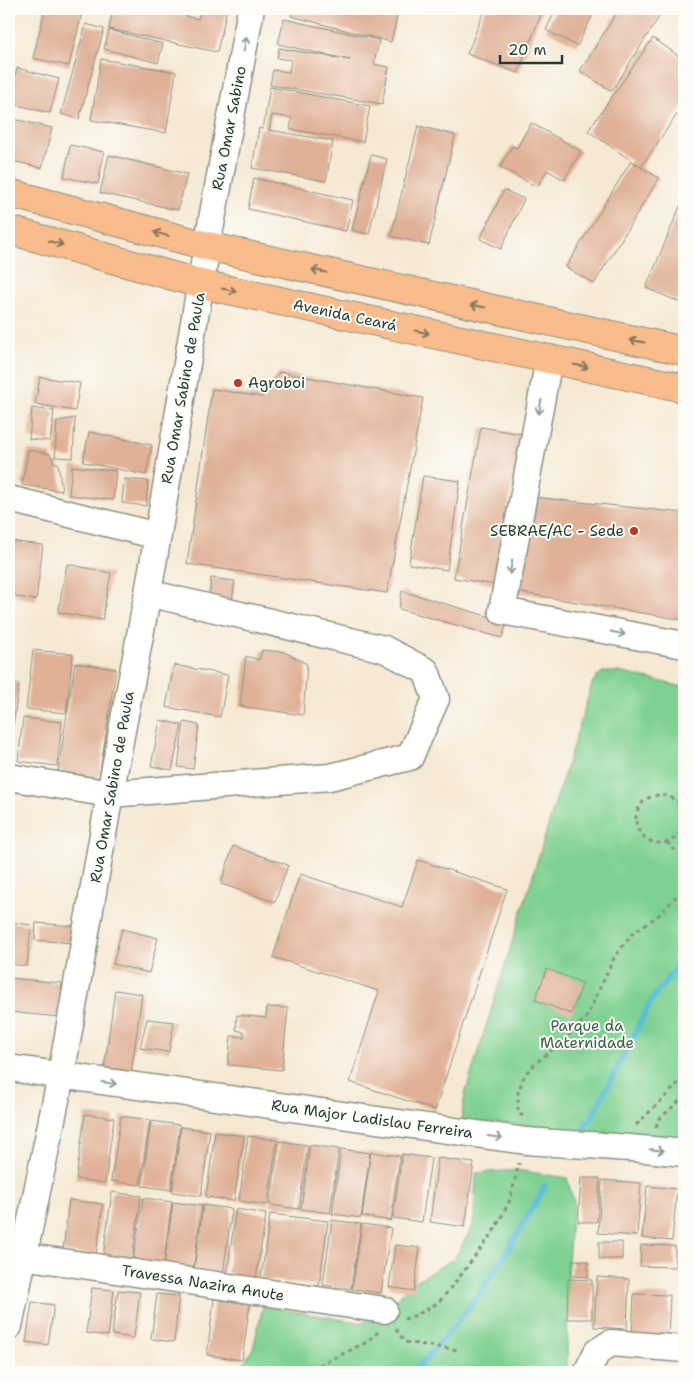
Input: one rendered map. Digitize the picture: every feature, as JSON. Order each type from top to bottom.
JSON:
[{"type":"main road","points":[[9,194],[207,246],[684,352]]},
{"type":"main road","name":"Avenida Ceará","points":[[9,230],[201,284],[684,388]]},
{"type":"street","name":"Rua Omar Sabino","points":[[207,246],[251,9]]},
{"type":"street","name":"Rua Omar Sabino de Paula","points":[[9,1326],[22,1256],[61,1076],[110,794],[148,594],[207,246]]},
{"type":"street","points":[[549,359],[502,611],[684,645]]},
{"type":"street","points":[[9,499],[158,536]]},
{"type":"street","points":[[9,777],[110,794],[330,777],[410,757],[436,700],[426,670],[384,649],[148,594]]},
{"type":"street","name":"Rua Major Ladislau Ferreira","points":[[9,1068],[526,1141],[608,1148],[652,1149],[684,1153]]},
{"type":"street","name":"Travessa Nazira Anute","points":[[22,1256],[384,1310]]},
{"type":"street","points":[[587,1372],[598,1352],[611,1343],[684,1349]]},
{"type":"path","points":[[664,796],[677,803],[681,808],[684,822],[681,831],[675,838],[667,842],[649,841],[642,836],[638,828],[636,820],[637,811],[648,798],[664,796]]},
{"type":"path","points":[[677,803],[684,798]]},
{"type":"path","points":[[667,842],[673,849],[684,855]]},
{"type":"path","points":[[304,1372],[367,1342],[378,1332],[384,1310],[401,1320],[417,1315],[439,1302],[458,1280],[495,1229],[510,1200],[526,1141],[528,1125],[526,1117],[518,1113],[518,1092],[524,1074],[564,1040],[586,1018],[615,956],[633,933],[659,915],[684,888]]},
{"type":"path","points":[[608,1148],[675,1087],[684,1075]]},
{"type":"path","points":[[652,1149],[658,1120],[684,1098]]},
{"type":"path","points":[[404,1342],[458,1350]]},
{"type":"green space","name":"Parque da Maternidade","points":[[602,672],[619,672],[684,687],[684,1141],[620,1140],[528,1125],[461,1121],[465,1094],[593,681]]},
{"type":"green space","points":[[517,1170],[567,1178],[574,1202],[568,1266],[567,1372],[238,1372],[253,1348],[263,1306],[362,1323],[384,1310],[414,1282],[455,1258],[473,1225],[476,1173]]},
{"type":"building","points":[[45,9],[83,9],[69,66],[33,58]]},
{"type":"building","points":[[113,9],[173,9],[172,13],[198,19],[201,9],[227,9],[217,52],[109,29]]},
{"type":"building","points":[[293,9],[399,9],[391,42],[291,16]]},
{"type":"building","points":[[485,9],[543,9],[518,73],[467,54]]},
{"type":"building","points":[[556,9],[596,9],[577,46],[546,30]]},
{"type":"building","points":[[619,9],[647,9],[659,17],[612,91],[580,71]]},
{"type":"building","points":[[284,19],[379,40],[374,64],[389,67],[382,104],[270,85],[273,70],[289,72],[291,60],[277,58],[279,48],[350,60],[278,44]]},
{"type":"building","points":[[86,24],[104,29],[79,119],[61,114]]},
{"type":"building","points":[[109,30],[163,44],[158,63],[104,49]]},
{"type":"building","points":[[653,38],[684,60],[684,104],[641,167],[588,131]]},
{"type":"building","points":[[101,59],[176,72],[166,133],[91,120]]},
{"type":"building","points":[[17,68],[59,79],[50,113],[9,103],[9,71],[15,73],[14,82]]},
{"type":"building","points":[[270,87],[370,106],[363,142],[290,129],[292,118],[272,115],[269,130],[333,141],[326,181],[252,168],[259,128],[263,129]]},
{"type":"building","points":[[9,118],[52,128],[42,168],[9,160]]},
{"type":"building","points":[[531,123],[581,151],[564,180],[547,170],[537,187],[500,167],[512,146],[517,148]]},
{"type":"building","points":[[418,126],[455,135],[429,245],[391,236]]},
{"type":"building","points":[[70,145],[104,152],[98,184],[64,177]]},
{"type":"building","points":[[109,155],[187,174],[178,210],[100,193]]},
{"type":"building","points":[[371,155],[387,159],[369,234],[352,230]]},
{"type":"building","points":[[631,161],[659,178],[594,284],[566,267]]},
{"type":"building","points":[[254,178],[353,200],[346,231],[248,209]]},
{"type":"building","points":[[504,190],[524,199],[501,249],[480,239]]},
{"type":"building","points":[[681,204],[684,204],[684,304],[646,288]]},
{"type":"building","points":[[279,372],[423,398],[387,593],[187,564],[212,389],[262,397]]},
{"type":"building","points":[[40,377],[80,383],[75,411],[35,404]]},
{"type":"building","points":[[32,408],[54,411],[50,441],[29,439]]},
{"type":"building","points":[[75,418],[73,458],[55,457],[57,421]]},
{"type":"building","points":[[481,427],[521,434],[495,585],[454,578]]},
{"type":"building","points":[[89,432],[152,445],[146,475],[83,462]]},
{"type":"building","points":[[28,450],[50,454],[54,463],[58,463],[62,491],[22,485]]},
{"type":"building","points":[[72,466],[116,471],[113,500],[69,495]]},
{"type":"building","points":[[423,476],[460,481],[447,570],[409,564]]},
{"type":"building","points":[[124,479],[148,481],[146,506],[122,503]]},
{"type":"building","points":[[532,497],[684,513],[684,620],[516,592]]},
{"type":"building","points":[[9,541],[43,545],[36,600],[17,597],[9,590]]},
{"type":"building","points":[[67,564],[111,573],[102,620],[58,612]]},
{"type":"building","points":[[211,578],[235,581],[232,602],[209,599]]},
{"type":"building","points":[[402,591],[507,622],[502,638],[399,609]]},
{"type":"building","points":[[33,650],[73,654],[66,713],[26,709]]},
{"type":"building","points":[[262,650],[284,652],[307,664],[303,715],[240,706],[246,656],[259,660]]},
{"type":"building","points":[[75,663],[116,669],[99,778],[58,771]]},
{"type":"building","points":[[174,665],[228,675],[220,717],[166,707]]},
{"type":"building","points":[[9,683],[19,684],[13,726],[9,725]]},
{"type":"building","points":[[23,718],[62,722],[57,766],[18,761]]},
{"type":"building","points":[[160,720],[182,725],[172,770],[151,766]]},
{"type":"building","points":[[184,722],[199,725],[193,769],[178,767]]},
{"type":"building","points":[[233,846],[288,865],[275,902],[221,884]]},
{"type":"building","points":[[418,860],[507,889],[435,1110],[350,1082],[379,991],[273,957],[300,874],[402,907]]},
{"type":"building","points":[[9,922],[31,925],[27,966],[9,964]]},
{"type":"building","points":[[36,923],[74,926],[73,943],[35,940]]},
{"type":"building","points":[[122,929],[158,938],[149,973],[113,964]]},
{"type":"building","points":[[547,969],[583,983],[571,1014],[535,1000]]},
{"type":"building","points":[[9,978],[62,983],[59,1017],[9,1012]]},
{"type":"building","points":[[115,990],[142,994],[131,1074],[104,1070]]},
{"type":"building","points":[[267,1007],[288,1008],[282,1070],[228,1065],[231,1036],[244,1037],[244,1032],[236,1030],[237,1015],[266,1018]]},
{"type":"building","points":[[147,1019],[174,1022],[169,1052],[140,1048]]},
{"type":"building","points":[[85,1114],[114,1118],[105,1183],[76,1179]]},
{"type":"building","points":[[121,1116],[150,1120],[140,1185],[111,1181]]},
{"type":"building","points":[[151,1121],[180,1125],[171,1190],[142,1186]]},
{"type":"building","points":[[181,1127],[210,1131],[201,1196],[172,1192]]},
{"type":"building","points":[[215,1132],[244,1136],[234,1201],[206,1197]]},
{"type":"building","points":[[248,1136],[277,1140],[268,1205],[239,1201]]},
{"type":"building","points":[[279,1141],[308,1145],[299,1209],[270,1205]]},
{"type":"building","points":[[310,1145],[339,1149],[330,1213],[301,1209]]},
{"type":"building","points":[[341,1149],[370,1153],[361,1218],[332,1214]]},
{"type":"building","points":[[371,1152],[400,1156],[391,1221],[362,1216]]},
{"type":"building","points":[[402,1154],[431,1158],[422,1222],[393,1218]]},
{"type":"building","points":[[438,1158],[474,1163],[465,1227],[430,1222]]},
{"type":"building","points":[[581,1178],[600,1178],[597,1222],[578,1222]]},
{"type":"building","points":[[602,1180],[641,1183],[637,1236],[598,1233]]},
{"type":"building","points":[[647,1186],[677,1189],[672,1241],[642,1238]]},
{"type":"building","points":[[112,1192],[141,1196],[132,1260],[103,1256]]},
{"type":"building","points":[[143,1198],[172,1202],[163,1266],[133,1262]]},
{"type":"building","points":[[69,1200],[103,1204],[96,1256],[63,1251]]},
{"type":"building","points":[[173,1202],[202,1206],[193,1271],[164,1267]]},
{"type":"building","points":[[203,1205],[232,1209],[223,1274],[194,1269]]},
{"type":"building","points":[[236,1209],[266,1214],[256,1278],[227,1274]]},
{"type":"building","points":[[270,1214],[328,1221],[319,1286],[261,1279]]},
{"type":"building","points":[[332,1220],[361,1224],[351,1289],[323,1285]]},
{"type":"building","points":[[362,1224],[391,1228],[381,1293],[352,1289]]},
{"type":"building","points":[[599,1242],[622,1242],[622,1259],[599,1259]]},
{"type":"building","points":[[395,1245],[420,1248],[414,1291],[389,1287]]},
{"type":"building","points":[[641,1245],[675,1246],[675,1267],[640,1266]]},
{"type":"building","points":[[572,1260],[588,1261],[588,1277],[571,1276]]},
{"type":"building","points":[[597,1277],[629,1279],[627,1329],[594,1327]]},
{"type":"building","points":[[568,1279],[592,1280],[592,1319],[567,1319]]},
{"type":"building","points":[[92,1288],[114,1290],[108,1336],[86,1333]]},
{"type":"building","points":[[118,1290],[140,1292],[134,1338],[112,1335]]},
{"type":"building","points":[[157,1294],[179,1296],[174,1342],[151,1339]]},
{"type":"building","points":[[634,1294],[670,1295],[668,1338],[632,1337]]},
{"type":"building","points":[[214,1299],[250,1304],[242,1360],[207,1355]]},
{"type":"building","points":[[32,1302],[54,1305],[48,1345],[26,1342]]},
{"type":"building","points":[[679,1329],[684,1330],[684,1348],[679,1348]]},
{"type":"building","points":[[139,1368],[161,1371],[161,1372],[139,1372]]},
{"type":"waterway","points":[[583,1128],[592,1117],[652,999],[684,957]]},
{"type":"waterway","points":[[412,1372],[428,1357],[472,1303],[510,1246],[545,1186]]},
{"type":"place","name":"Agroboi","points":[[238,383]]},
{"type":"place","name":"SEBRAE/AC - Sede","points":[[634,531]]}]
